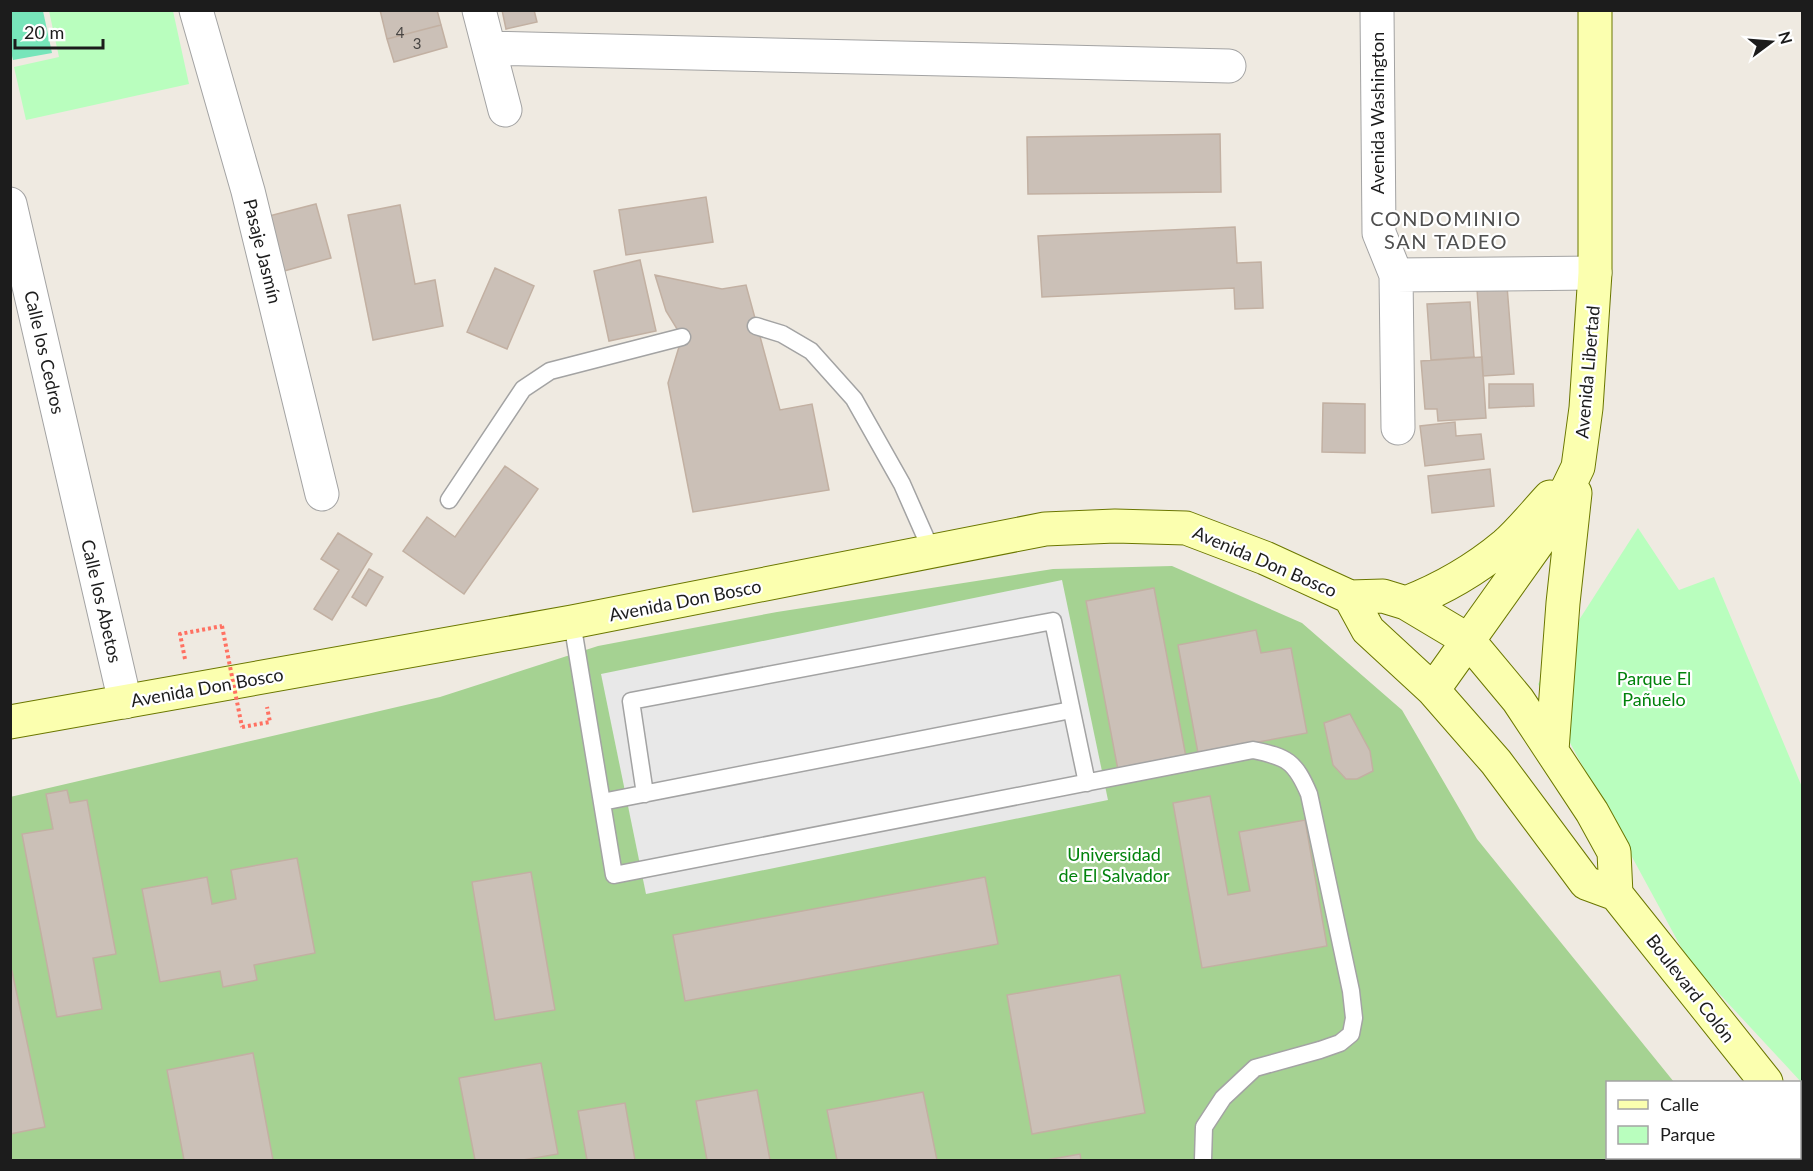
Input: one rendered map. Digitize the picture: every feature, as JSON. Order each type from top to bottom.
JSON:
[{"type":"main road","name":"Avenida Libertad","points":[[1433,690],[1550,527],[1578,468],[1586,408],[1595,273],[1595,10]]},
{"type":"main road","points":[[1406,603],[1461,577],[1507,543],[1578,468]]},
{"type":"main road","points":[[1552,750],[1561,624],[1578,468]]},
{"type":"main road","name":"Avenida Don Bosco","points":[[10,722],[573,622],[1045,529],[1115,526],[1186,528],[1265,558],[1350,597],[1383,596],[1406,603],[1468,640],[1518,700],[1592,812],[1614,852],[1616,894],[1586,883],[1496,762],[1433,690],[1368,630],[1350,597]]},
{"type":"main road","name":"Boulevard Colón","points":[[1616,894],[1764,1081]]},
{"type":"street","name":"Pasaje Jasmín","points":[[196,10],[248,191],[322,494]]},
{"type":"street","points":[[479,10],[505,110]]},
{"type":"street","name":"Avenida Washington","points":[[1377,10],[1379,233],[1396,275],[1398,428]]},
{"type":"street","points":[[489,48],[1229,66]]},
{"type":"street","name":"Calle los Cedros","points":[[10,204],[79,500]]},
{"type":"street","points":[[1396,275],[1595,273]]},
{"type":"street","name":"Calle los Abetos","points":[[79,500],[125,702]]},
{"type":"lane","points":[[756,326],[782,334],[811,351],[854,399],[902,484],[932,552]]},
{"type":"lane","points":[[449,500],[523,389],[533,381],[550,371],[682,337]]},
{"type":"lane","points":[[645,794],[631,701],[1053,621],[1087,783]]},
{"type":"lane","points":[[573,622],[614,875],[1253,750],[1275,755],[1289,762],[1300,774],[1309,794],[1351,992],[1354,1018],[1351,1034],[1340,1043],[1256,1068],[1223,1098],[1204,1127],[1203,1161]]},
{"type":"lane","points":[[602,802],[1071,710]]},
{"type":"path","points":[[180,634],[222,626],[242,727],[270,722]]},
{"type":"green space","points":[[10,11],[43,11],[52,53],[13,60],[10,48]]},
{"type":"green space","points":[[49,11],[173,11],[189,84],[26,120],[14,67],[59,57]]},
{"type":"green space","name":"Parque El Pañuelo","points":[[1638,528],[1679,590],[1714,577],[1802,787],[1802,1083],[1688,960],[1538,684]]},
{"type":"green space","name":"Universidad de El Salvador","points":[[1172,566],[1302,623],[1402,710],[1477,839],[1673,1081],[1606,1081],[1606,1159],[1758,1160],[11,1160],[10,797],[440,697],[598,646],[777,612],[1053,569]]},
{"type":"shaded area","points":[[1062,580],[1108,800],[646,894],[601,674]]},
{"type":"building","points":[[380,10],[437,10],[441,25],[387,39]]},
{"type":"building","points":[[502,10],[534,10],[537,22],[506,29]]},
{"type":"building","points":[[441,25],[447,47],[394,62],[387,39]]},
{"type":"building","points":[[1220,134],[1221,192],[1028,194],[1027,137]]},
{"type":"building","points":[[706,197],[713,242],[626,255],[619,210]]},
{"type":"building","points":[[316,204],[331,258],[284,271],[269,216]]},
{"type":"building","points":[[400,205],[415,284],[435,280],[443,326],[373,340],[348,215]]},
{"type":"building","points":[[1235,227],[1237,263],[1261,262],[1263,308],[1235,309],[1234,288],[1042,297],[1038,236]]},
{"type":"building","points":[[640,260],[656,331],[609,341],[594,271]]},
{"type":"building","points":[[495,268],[534,286],[507,349],[467,332]]},
{"type":"building","points":[[655,275],[722,289],[746,285],[780,410],[812,404],[829,490],[693,512],[668,383],[682,337],[666,311]]},
{"type":"building","points":[[1507,286],[1514,374],[1483,376],[1477,289]]},
{"type":"building","points":[[1470,302],[1474,357],[1431,360],[1427,304]]},
{"type":"building","points":[[1482,357],[1486,418],[1438,421],[1437,409],[1425,409],[1421,361]]},
{"type":"building","points":[[1489,384],[1533,384],[1534,406],[1489,408]]},
{"type":"building","points":[[1323,403],[1365,404],[1365,453],[1322,452]]},
{"type":"building","points":[[1455,422],[1456,436],[1481,434],[1484,459],[1425,466],[1420,426]]},
{"type":"building","points":[[505,466],[538,489],[464,594],[403,551],[427,517],[455,537]]},
{"type":"building","points":[[1490,469],[1494,506],[1432,513],[1428,476]]},
{"type":"building","points":[[338,533],[372,554],[332,620],[314,609],[339,570],[321,559]]},
{"type":"building","points":[[369,569],[383,577],[366,606],[352,597]]},
{"type":"building","points":[[1154,588],[1186,757],[1118,770],[1086,601]]},
{"type":"building","points":[[1256,630],[1261,653],[1291,648],[1307,733],[1198,753],[1178,645]]},
{"type":"building","points":[[1350,714],[1370,751],[1373,771],[1357,779],[1346,779],[1333,765],[1324,723]]},
{"type":"building","points":[[67,790],[70,803],[87,800],[116,954],[93,958],[102,1009],[57,1017],[22,834],[53,829],[46,794]]},
{"type":"building","points":[[1210,796],[1228,895],[1250,891],[1239,832],[1305,820],[1327,946],[1202,968],[1173,803]]},
{"type":"building","points":[[297,858],[315,953],[254,965],[257,980],[223,987],[220,971],[160,982],[142,889],[207,877],[212,904],[236,899],[231,870]]},
{"type":"building","points":[[531,872],[555,1010],[495,1020],[472,882]]},
{"type":"building","points":[[985,877],[998,944],[685,1001],[673,935]]},
{"type":"building","points":[[12,971],[45,1127],[10,1134],[10,972]]},
{"type":"building","points":[[1120,975],[1145,1113],[1032,1134],[1007,995]]},
{"type":"building","points":[[253,1053],[273,1160],[184,1160],[167,1070]]},
{"type":"building","points":[[541,1063],[558,1154],[523,1160],[475,1160],[459,1078]]},
{"type":"building","points":[[757,1090],[770,1160],[707,1160],[696,1101]]},
{"type":"building","points":[[923,1092],[937,1160],[837,1160],[827,1110]]},
{"type":"building","points":[[625,1103],[635,1160],[587,1160],[578,1111]]},
{"type":"building","points":[[1080,1154],[1081,1160],[1046,1160]]},
{"type":"district","name":"CONDOMINIO SAN TADEO","points":[[1446,230]]}]
